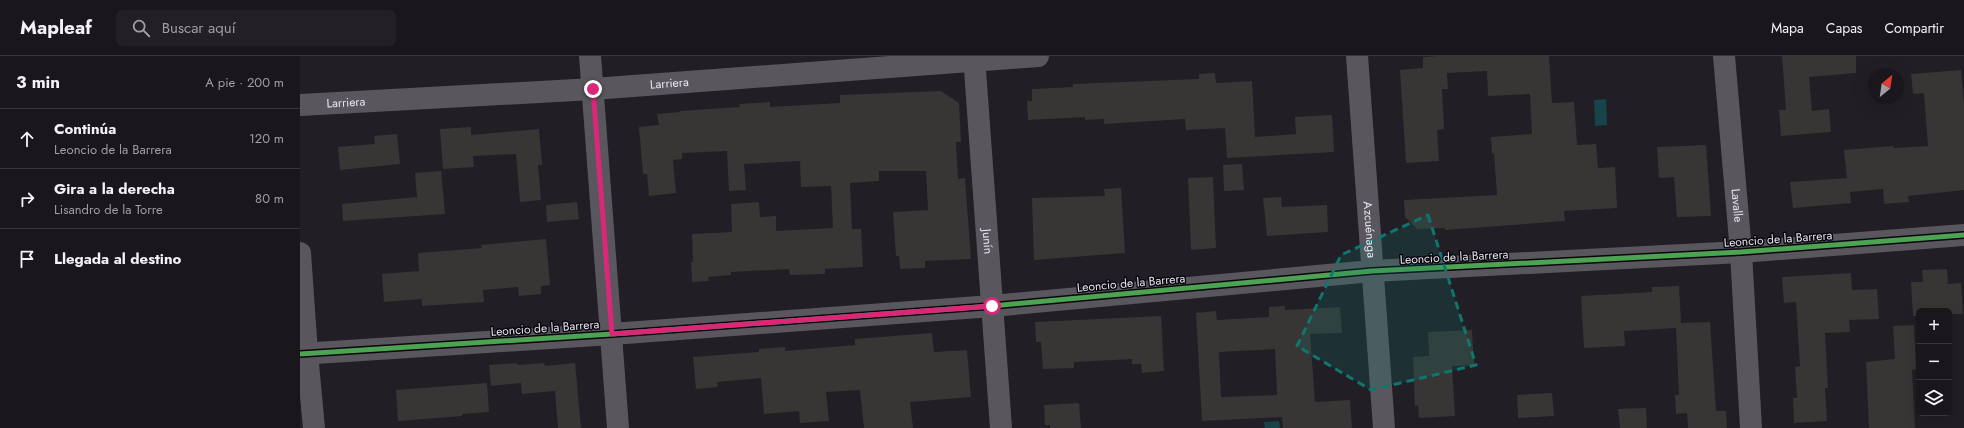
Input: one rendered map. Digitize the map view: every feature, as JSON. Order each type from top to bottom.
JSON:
[{"type":"street","points":[[590,56],[618,428]]},
{"type":"street","name":"Larriera","points":[[300,105],[593,89],[974,59],[1038,56]]},
{"type":"street","name":"Azcuénaga","points":[[1357,56],[1384,428]]},
{"type":"street","name":"Lavalle","points":[[1724,56],[1741,252],[1750,428]]},
{"type":"street","name":"Junín","points":[[974,59],[1001,428]]},
{"type":"street","name":"Leoncio de la Barrera","points":[[303,354],[612,334],[992,306],[1372,271],[1741,252],[1964,235]]},
{"type":"street","points":[[300,253],[303,354],[314,428]]},
{"type":"highlighted area","points":[[1428,215],[1476,365],[1371,390],[1297,346],[1341,255]]},
{"type":"water","points":[[1606,99],[1607,125],[1595,126],[1594,100]]},
{"type":"water","points":[[1279,421],[1280,428],[1265,428],[1264,422]]},
{"type":"building","points":[[1549,56],[1552,103],[1574,102],[1577,145],[1596,144],[1598,168],[1615,167],[1617,208],[1564,211],[1565,221],[1445,230],[1445,228],[1417,229],[1405,217],[1404,200],[1497,195],[1494,153],[1492,154],[1491,137],[1532,134],[1530,94],[1488,96],[1487,71],[1447,73],[1448,89],[1442,89],[1444,129],[1437,130],[1439,161],[1406,163],[1400,70],[1423,68],[1423,57]]},
{"type":"building","points":[[1782,56],[1856,56],[1856,73],[1809,77],[1812,111],[1829,109],[1831,132],[1781,136],[1779,110],[1786,110]]},
{"type":"building","points":[[1961,70],[1964,105],[1964,190],[1908,196],[1909,202],[1884,204],[1883,189],[1850,192],[1851,203],[1793,208],[1790,182],[1847,178],[1844,150],[1893,146],[1894,148],[1928,146],[1924,93],[1913,94],[1911,74]]},
{"type":"building","points":[[1215,73],[1216,83],[1252,81],[1255,137],[1296,134],[1295,117],[1332,115],[1334,152],[1227,158],[1225,128],[1186,130],[1185,119],[1104,124],[1104,119],[1085,120],[1085,117],[1028,120],[1027,101],[1032,101],[1032,89],[1073,87],[1073,84],[1199,79],[1199,74]]},
{"type":"building","points":[[941,91],[959,103],[961,142],[956,142],[958,179],[965,178],[971,259],[925,261],[925,268],[900,269],[899,256],[896,256],[893,212],[928,210],[926,171],[879,171],[879,181],[850,183],[852,229],[861,229],[863,267],[825,269],[825,274],[790,275],[789,269],[731,272],[731,275],[708,277],[709,281],[692,282],[692,234],[732,232],[731,204],[759,202],[760,217],[776,216],[776,231],[833,228],[831,186],[801,187],[800,161],[744,164],[746,190],[729,191],[727,151],[682,153],[682,159],[673,160],[676,193],[649,196],[647,174],[643,174],[639,127],[659,125],[657,114],[680,111],[740,107],[739,104],[770,102],[770,107],[840,103],[840,95]]},
{"type":"building","points":[[471,127],[471,135],[539,129],[542,165],[538,165],[541,200],[520,202],[516,154],[473,156],[474,167],[443,169],[440,129]]},
{"type":"building","points":[[397,134],[400,164],[340,170],[338,147],[375,144],[374,136]]},
{"type":"building","points":[[1706,145],[1711,216],[1677,217],[1674,177],[1659,178],[1657,147]]},
{"type":"building","points":[[1242,164],[1244,190],[1224,191],[1223,165]]},
{"type":"building","points":[[441,171],[445,214],[343,221],[342,204],[417,197],[415,173]]},
{"type":"building","points":[[1213,177],[1216,248],[1191,250],[1188,178]]},
{"type":"building","points":[[1121,188],[1125,253],[1034,260],[1032,198],[1105,196],[1104,189]]},
{"type":"building","points":[[1281,197],[1282,207],[1327,205],[1328,232],[1267,236],[1263,198]]},
{"type":"building","points":[[577,202],[579,219],[547,222],[546,205]]},
{"type":"building","points":[[546,239],[550,285],[541,286],[541,294],[519,296],[518,287],[483,290],[484,302],[422,306],[422,299],[384,302],[382,274],[419,271],[418,253],[482,248],[481,245]]},
{"type":"building","points":[[1947,269],[1948,284],[1961,283],[1963,314],[1952,314],[1952,308],[1916,308],[1916,316],[1913,316],[1911,282],[1923,282],[1922,270]]},
{"type":"building","points":[[1851,273],[1852,290],[1877,289],[1879,319],[1849,320],[1850,332],[1825,333],[1828,388],[1825,388],[1827,421],[1794,423],[1793,398],[1797,398],[1795,367],[1800,366],[1796,302],[1784,303],[1782,277]]},
{"type":"building","points":[[1679,286],[1681,323],[1710,322],[1716,411],[1726,411],[1727,428],[1688,428],[1687,413],[1676,414],[1675,395],[1679,395],[1676,328],[1624,331],[1625,346],[1584,348],[1581,296],[1652,292],[1652,287]]},
{"type":"building","points":[[1285,306],[1285,310],[1340,307],[1342,333],[1310,334],[1315,402],[1350,400],[1352,428],[1283,428],[1282,417],[1202,421],[1196,313],[1216,311],[1217,320],[1269,317],[1269,307]],"holes":[[[1275,349],[1277,395],[1221,397],[1219,352]]]},
{"type":"building","points":[[1161,316],[1164,371],[1142,373],[1141,364],[1132,364],[1132,359],[1074,362],[1074,368],[1043,369],[1041,342],[1036,342],[1035,322]]},
{"type":"building","points":[[1914,325],[1916,369],[1912,370],[1915,428],[1869,428],[1866,362],[1895,359],[1893,326]]},
{"type":"building","points":[[1472,330],[1474,365],[1452,366],[1455,416],[1419,418],[1418,405],[1415,406],[1413,357],[1429,356],[1428,332]]},
{"type":"building","points":[[932,333],[934,352],[967,350],[971,397],[910,402],[913,428],[864,428],[860,390],[826,392],[829,421],[800,423],[799,411],[764,414],[761,378],[717,382],[718,387],[696,389],[693,357],[759,352],[759,349],[785,347],[785,351],[855,345],[855,339]]},
{"type":"building","points":[[517,363],[517,365],[544,363],[545,366],[575,363],[581,428],[558,428],[555,391],[522,394],[521,383],[491,386],[489,365]]},
{"type":"building","points":[[487,383],[489,412],[462,414],[462,416],[398,421],[396,390]]},
{"type":"building","points":[[1552,393],[1554,416],[1518,418],[1517,395]]},
{"type":"building","points":[[1079,403],[1081,428],[1050,428],[1050,425],[1045,425],[1044,405]]},
{"type":"building","points":[[1646,408],[1647,428],[1620,428],[1618,409]]},
{"type":"cycle path","points":[[300,354],[612,334],[992,306],[1372,271],[1741,252],[1964,235]]},
{"type":"route","points":[[593,89],[612,334],[992,306]]}]
